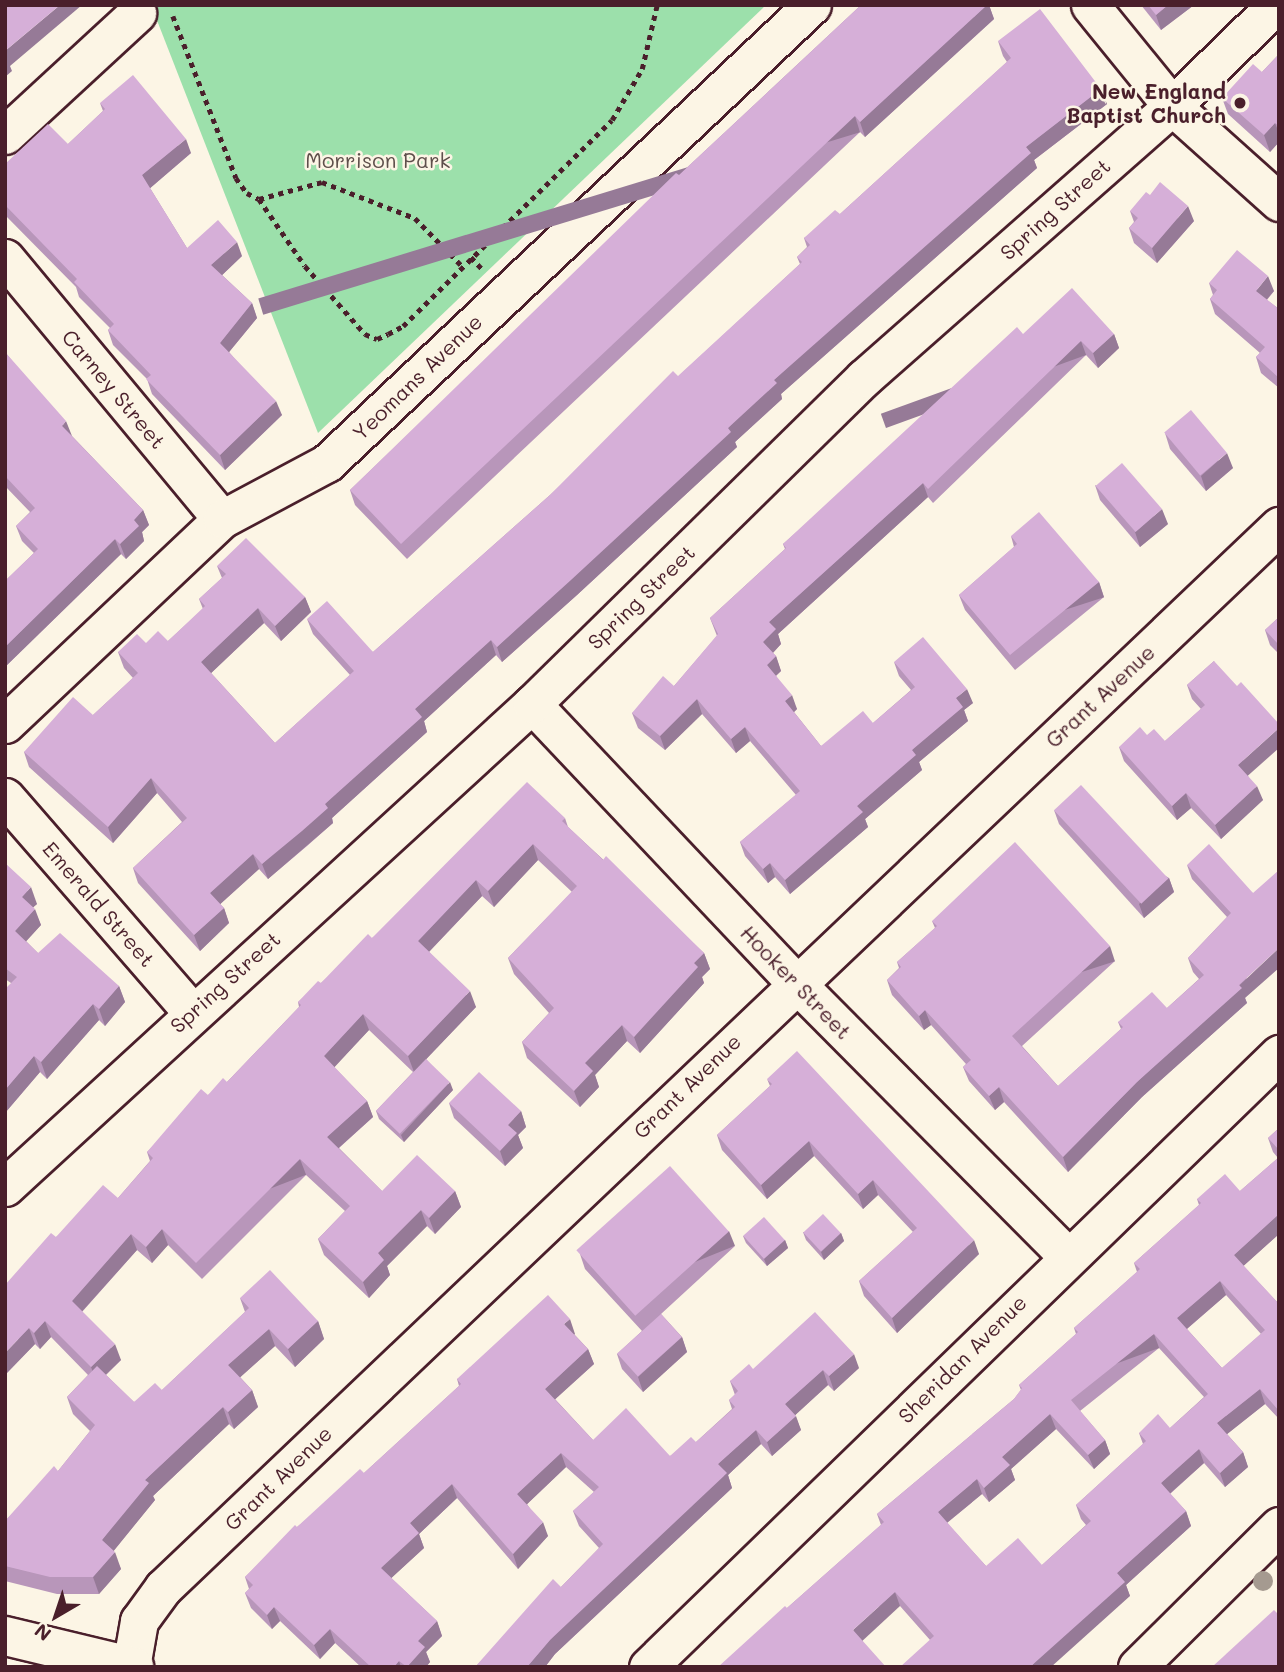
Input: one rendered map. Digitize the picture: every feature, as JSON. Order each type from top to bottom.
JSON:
[{"type":"main road","points":[[5,1636],[132,1666]]},
{"type":"street","name":"Yeomans Avenue","points":[[5,724],[222,519],[327,463],[813,5]]},
{"type":"street","points":[[1090,5],[1172,106],[1279,202]]},
{"type":"street","name":"Spring Street","points":[[5,1187],[192,1012],[532,704],[864,378],[1172,106],[1276,5]]},
{"type":"street","points":[[5,135],[153,9]]},
{"type":"street","name":"Carney Street","points":[[5,258],[222,519]]},
{"type":"street","name":"Grant Avenue","points":[[132,1666],[139,1621],[149,1602],[795,982],[1279,526]]},
{"type":"street","name":"Hooker Street","points":[[532,704],[795,982],[1066,1255]]},
{"type":"street","name":"Emerald Street","points":[[5,797],[192,1012]]},
{"type":"street","name":"Sheridan Avenue","points":[[648,1667],[1066,1255],[1279,1054]]},
{"type":"street","points":[[1137,1667],[1279,1527]]},
{"type":"path","points":[[153,9],[236,178],[258,199],[305,266],[365,334],[377,339],[403,326],[612,120],[642,69],[657,5]]},
{"type":"path","points":[[258,199],[322,182],[415,218],[461,266]]},
{"type":"green space","name":"Morrison Park","points":[[151,5],[766,5],[318,433]]},
{"type":"building","points":[[5,5],[60,5],[5,51]]},
{"type":"building","points":[[861,5],[987,5],[860,122],[855,116],[401,544],[350,490],[676,173],[679,175]]},
{"type":"building","points":[[1148,5],[1168,5],[1156,15]]},
{"type":"building","points":[[1040,9],[1101,89],[1026,147],[1031,153],[774,380],[777,383],[728,428],[731,432],[497,647],[491,640],[415,709],[422,717],[325,804],[328,808],[262,864],[253,854],[210,893],[224,908],[194,935],[133,868],[187,818],[151,778],[108,827],[24,752],[73,697],[93,715],[138,673],[118,652],[137,634],[146,643],[158,631],[168,641],[205,606],[199,599],[226,574],[217,566],[246,538],[305,597],[275,626],[258,608],[201,662],[275,743],[354,671],[307,619],[327,601],[373,652],[550,495],[673,371],[678,376],[802,262],[797,257],[810,245],[804,238],[835,210],[840,214],[1011,58],[998,41]]},
{"type":"building","points":[[1279,54],[1279,126],[1275,123],[1264,135],[1222,98],[1253,64],[1262,72]]},
{"type":"building","points":[[133,75],[186,139],[142,175],[187,248],[218,220],[237,242],[211,265],[252,303],[220,343],[276,401],[220,455],[146,379],[151,375],[108,330],[114,324],[74,282],[77,279],[5,205],[5,164],[48,124],[68,144],[105,109],[100,103]]},
{"type":"building","points":[[1160,182],[1188,206],[1152,248],[1129,228],[1138,218],[1130,211],[1146,192],[1150,195]]},
{"type":"building","points":[[1237,250],[1268,276],[1256,291],[1279,309],[1279,378],[1256,357],[1265,347],[1210,299],[1217,290],[1209,283]]},
{"type":"building","points":[[1072,288],[1114,334],[1093,353],[1081,341],[928,489],[923,483],[769,622],[776,629],[763,642],[776,656],[767,665],[792,695],[785,701],[821,746],[863,711],[873,723],[915,687],[894,662],[923,637],[967,689],[956,698],[963,707],[912,750],[916,755],[857,806],[863,812],[785,880],[770,863],[763,869],[740,842],[800,791],[745,727],[731,739],[697,699],[660,736],[632,713],[663,676],[674,686],[718,634],[710,618],[786,548],[783,544],[1017,327],[1023,334]]},
{"type":"building","points":[[5,352],[66,421],[62,426],[143,510],[134,520],[139,526],[120,544],[115,539],[5,647],[5,581],[38,549],[16,526],[35,508],[5,476]]},
{"type":"building","points":[[1191,410],[1227,453],[1200,475],[1164,432]]},
{"type":"building","points":[[1122,463],[1162,509],[1136,532],[1096,486]]},
{"type":"building","points":[[1039,512],[1099,582],[1010,655],[959,595],[1017,544],[1011,536]]},
{"type":"building","points":[[1279,617],[1279,645],[1265,630]]},
{"type":"building","points":[[1214,661],[1237,686],[1241,682],[1279,724],[1279,728],[1238,765],[1257,786],[1215,825],[1186,793],[1172,806],[1119,747],[1140,727],[1147,735],[1154,729],[1165,741],[1205,705],[1187,685]]},
{"type":"building","points":[[527,782],[565,818],[562,821],[603,860],[606,856],[704,953],[694,963],[698,967],[634,1037],[622,1025],[585,1063],[593,1071],[574,1091],[522,1042],[554,1008],[508,958],[577,886],[533,844],[488,891],[476,880],[418,941],[470,991],[408,1056],[363,1014],[324,1056],[367,1101],[327,1137],[382,1191],[417,1155],[455,1191],[429,1218],[421,1210],[378,1253],[384,1260],[363,1282],[318,1239],[350,1206],[300,1159],[196,1263],[162,1229],[146,1247],[131,1234],[72,1301],[115,1344],[91,1367],[45,1321],[34,1333],[29,1328],[5,1353],[5,1285],[51,1233],[56,1237],[103,1185],[118,1198],[153,1158],[147,1152],[201,1089],[208,1095],[223,1078],[227,1082],[301,1005],[298,1002],[318,981],[321,983],[368,934],[372,938]]},
{"type":"building","points":[[1081,785],[1168,879],[1141,904],[1054,810]]},
{"type":"building","points":[[1015,842],[1110,946],[1012,1036],[1058,1086],[1123,1027],[1118,1022],[1152,992],[1167,1008],[1204,975],[1188,958],[1231,913],[1187,865],[1209,844],[1253,893],[1279,870],[1279,948],[1239,985],[1242,988],[1137,1082],[1063,1157],[999,1087],[989,1096],[963,1067],[971,1060],[925,1010],[919,1016],[887,980],[901,967],[897,962],[937,926],[932,921]]},
{"type":"building","points":[[5,863],[31,887],[22,897],[35,909],[15,931],[38,953],[60,933],[119,986],[99,1009],[93,1004],[41,1062],[34,1056],[5,1090],[5,989],[17,977],[5,968]]},
{"type":"building","points":[[797,1051],[974,1240],[892,1318],[859,1281],[917,1228],[873,1180],[858,1194],[809,1141],[761,1185],[717,1135],[772,1084],[767,1079]]},
{"type":"building","points":[[426,1059],[450,1082],[400,1134],[376,1111]]},
{"type":"building","points":[[479,1072],[521,1111],[508,1125],[517,1133],[500,1151],[449,1103]]},
{"type":"building","points":[[1279,1128],[1279,1150],[1268,1138]]},
{"type":"building","points":[[1279,1157],[1279,1214],[1234,1255],[1279,1304],[1279,1411],[1260,1389],[1217,1423],[1243,1452],[1220,1473],[1199,1449],[1161,1483],[1186,1511],[1117,1573],[1125,1582],[1030,1667],[900,1667],[934,1636],[895,1592],[853,1630],[886,1667],[718,1667],[884,1522],[877,1514],[1014,1399],[1022,1388],[1019,1385],[1078,1332],[1074,1328],[1140,1269],[1134,1263],[1201,1203],[1197,1199],[1225,1174],[1240,1191]],"holes":[[[1220,1281],[1265,1330],[1222,1368],[1177,1318]],[[1154,1334],[1208,1394],[1170,1428],[1158,1414],[1139,1433],[1146,1441],[1076,1505],[1091,1521],[1042,1565],[1018,1538],[986,1566],[938,1512],[977,1479],[984,1488],[1010,1465],[1002,1457],[1050,1414],[1088,1455],[1105,1440],[1071,1400]]]},
{"type":"building","points":[[670,1166],[729,1231],[635,1316],[576,1250]]},
{"type":"building","points":[[823,1214],[841,1233],[821,1251],[803,1232]]},
{"type":"building","points":[[764,1217],[785,1240],[764,1259],[743,1236]]},
{"type":"building","points":[[270,1270],[318,1321],[288,1349],[269,1329],[228,1365],[252,1390],[228,1412],[223,1407],[145,1480],[149,1483],[102,1540],[115,1552],[93,1577],[50,1577],[5,1566],[5,1521],[54,1466],[58,1471],[95,1425],[67,1397],[97,1366],[134,1402],[155,1383],[162,1390],[249,1308],[240,1298]]},
{"type":"building","points":[[548,1295],[570,1319],[564,1324],[588,1349],[545,1389],[593,1440],[626,1408],[670,1456],[691,1437],[696,1442],[735,1407],[729,1400],[738,1391],[730,1381],[749,1364],[753,1369],[815,1312],[854,1354],[829,1376],[823,1370],[785,1404],[796,1416],[767,1442],[756,1430],[718,1464],[727,1473],[550,1640],[527,1667],[475,1667],[553,1579],[561,1587],[603,1544],[573,1511],[599,1487],[561,1453],[517,1494],[543,1522],[513,1554],[452,1484],[410,1523],[419,1533],[381,1568],[437,1621],[418,1641],[425,1647],[407,1667],[399,1661],[394,1667],[371,1667],[330,1629],[314,1645],[274,1607],[267,1615],[245,1593],[253,1585],[245,1577],[295,1525],[297,1527],[360,1469],[364,1473],[461,1384],[457,1379]]},
{"type":"building","points":[[661,1314],[682,1337],[638,1377],[617,1353]]},
{"type":"building","points":[[1274,1610],[1279,1615],[1279,1667],[1212,1667]]},
{"type":"place","name":"New England Baptist Church","points":[[1240,103]]}]
